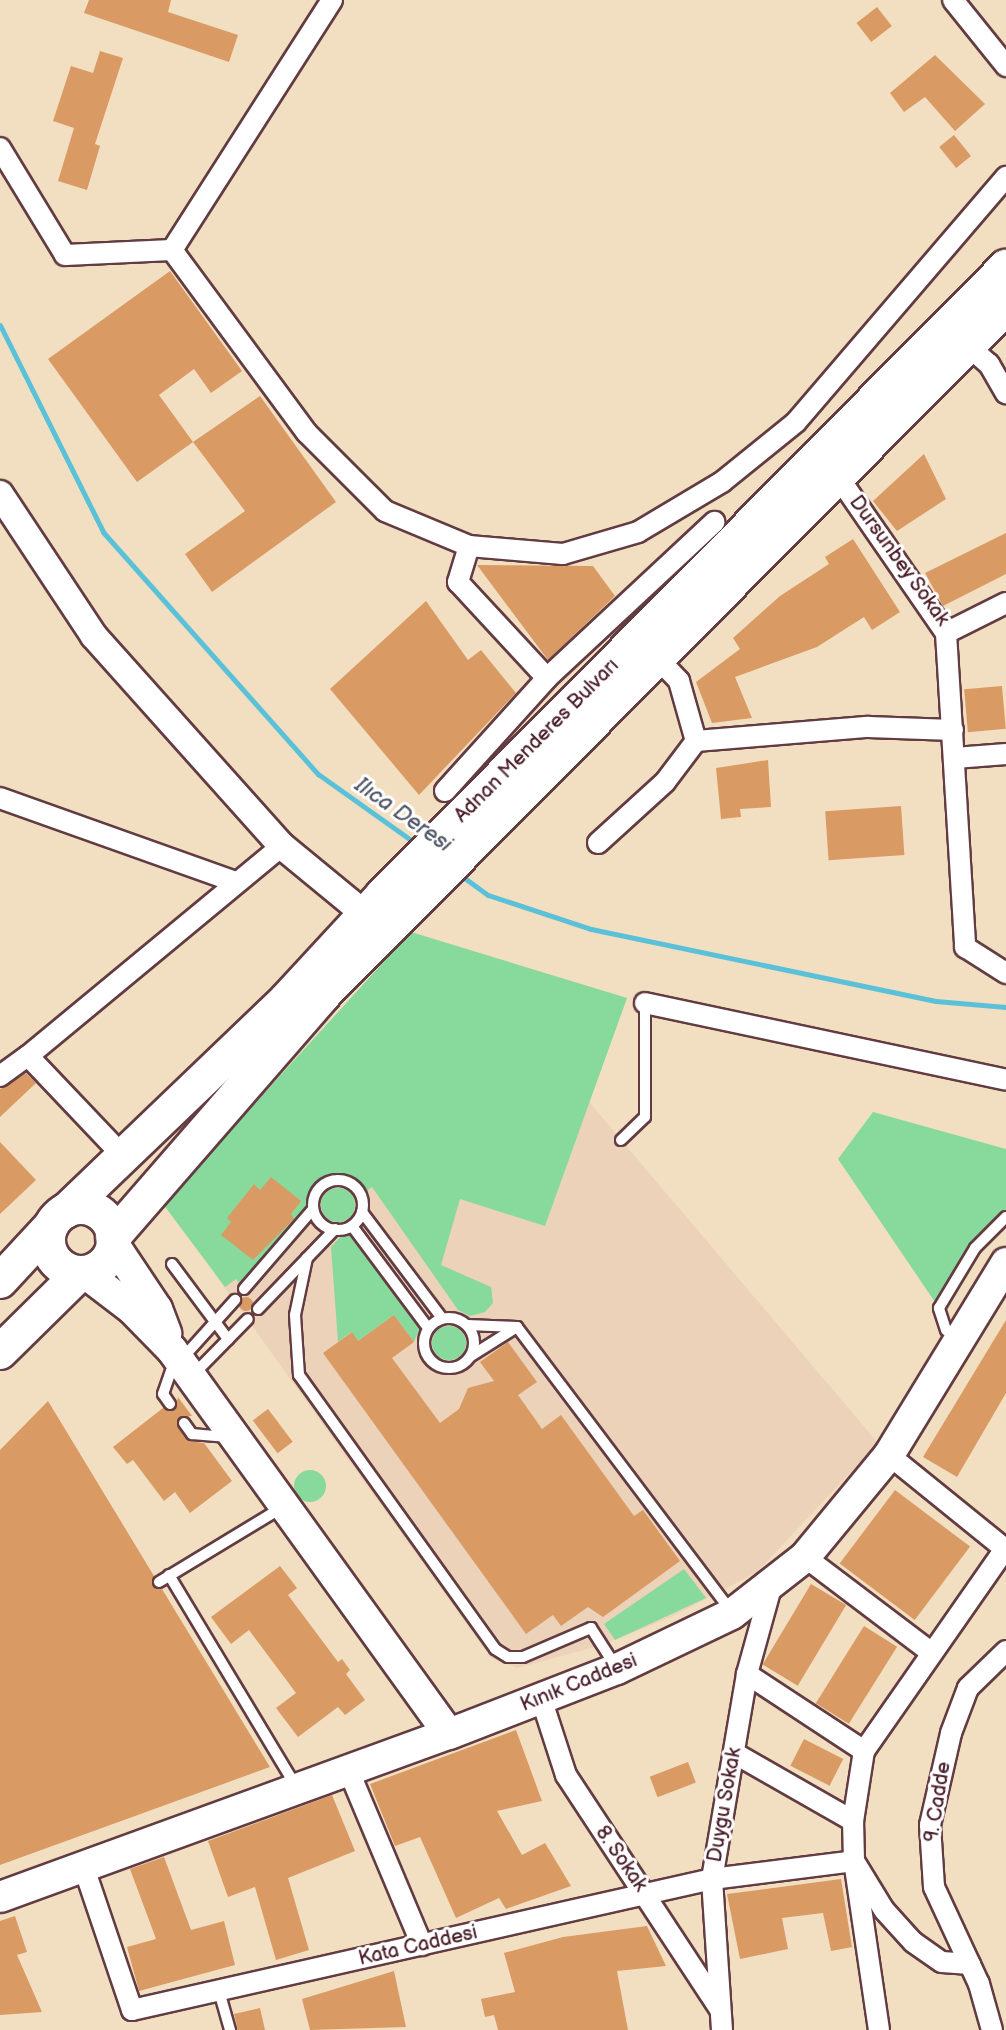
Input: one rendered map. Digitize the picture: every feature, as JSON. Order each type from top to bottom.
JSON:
[{"type":"main road","name":"Adnan Menderes Bulvarı","points":[[113,1240],[466,810],[1006,267]]},
{"type":"main road","name":"Adnan Menderes Bulvarı","points":[[466,810],[659,660],[1006,307]]},
{"type":"main road","name":"Adnan Menderes Bulvarı","points":[[0,1281],[58,1218],[385,906]]},
{"type":"main road","points":[[181,1363],[157,1309],[113,1240],[107,1220],[93,1209],[58,1218],[53,1258],[83,1273],[132,1309],[181,1363],[449,1734]]},
{"type":"main road","points":[[0,1352],[83,1273],[105,1263],[113,1240]]},
{"type":"main road","name":"Kınık Caddesi","points":[[0,1897],[449,1734],[617,1669],[732,1614],[805,1557],[889,1455],[1006,1263]]},
{"type":"street","points":[[172,250],[332,0]]},
{"type":"street","points":[[953,0],[1006,66]]},
{"type":"street","points":[[0,148],[65,255],[172,250]]},
{"type":"street","points":[[172,250],[307,433],[385,511],[469,546],[563,554],[638,532],[684,509],[796,422],[1006,177]]},
{"type":"street","points":[[968,346],[989,364],[1006,393]]},
{"type":"street","name":"Dursunbey Sokak","points":[[839,478],[946,633],[1006,603]]},
{"type":"street","points":[[0,494],[94,636],[282,846],[385,906]]},
{"type":"street","points":[[684,509],[714,522],[747,529]]},
{"type":"street","points":[[466,810],[547,678],[714,522]]},
{"type":"street","points":[[469,546],[458,582],[547,678]]},
{"type":"street","points":[[946,633],[965,947],[1006,973]]},
{"type":"street","points":[[659,660],[679,681],[696,741]]},
{"type":"street","points":[[598,843],[665,782],[696,741],[868,727],[953,730]]},
{"type":"street","points":[[955,758],[1006,754]]},
{"type":"street","points":[[0,798],[236,882]]},
{"type":"street","points":[[0,1076],[282,846]]},
{"type":"street","points":[[645,1003],[1006,1080]]},
{"type":"street","points":[[28,1056],[123,1156]]},
{"type":"street","points":[[879,2030],[854,1861],[853,1821],[864,1751],[1006,1550],[889,1455]]},
{"type":"street","points":[[805,1557],[932,1653]]},
{"type":"street","name":"Duygu Sokak","points":[[721,2020],[712,1879],[747,1674],[772,1584]]},
{"type":"street","name":"9. Cadde","points":[[992,2030],[970,1964],[934,1887],[930,1825],[951,1733],[968,1688],[1006,1651]]},
{"type":"street","points":[[747,1674],[864,1751]]},
{"type":"street","name":"8. Sokak","points":[[541,1698],[566,1775],[647,1895],[721,2020]]},
{"type":"street","points":[[734,1753],[853,1821]]},
{"type":"street","points":[[348,1769],[422,1945]]},
{"type":"street","points":[[854,1861],[884,1910],[913,1942],[942,1962],[970,1964]]},
{"type":"street","name":"Kata Caddesi","points":[[83,1865],[132,2010],[712,1879],[854,1861]]},
{"type":"lane","points":[[621,1140],[645,1117],[645,1003]]},
{"type":"lane","points":[[244,1289],[313,1209],[320,1187],[343,1180],[362,1194],[362,1212],[352,1226],[335,1229],[321,1223],[313,1209]]},
{"type":"lane","points":[[362,1212],[442,1318],[467,1325],[517,1327]]},
{"type":"lane","points":[[960,1341],[946,1330],[939,1308],[975,1248],[1006,1217]]},
{"type":"lane","points":[[352,1226],[428,1328]]},
{"type":"lane","points":[[258,1309],[335,1229]]},
{"type":"lane","points":[[307,1258],[295,1315],[299,1375],[495,1649],[508,1657],[523,1657],[591,1628],[617,1669]]},
{"type":"lane","points":[[172,1264],[228,1339]]},
{"type":"lane","points":[[170,1404],[163,1394],[171,1371],[235,1300]]},
{"type":"lane","points":[[442,1318],[428,1328],[423,1345],[436,1365],[451,1369],[517,1327]]},
{"type":"lane","points":[[181,1363],[228,1339],[248,1319]]},
{"type":"lane","points":[[467,1325],[474,1340],[471,1356]]},
{"type":"lane","points":[[517,1327],[732,1614]]},
{"type":"lane","points":[[184,1423],[192,1434],[236,1438]]},
{"type":"lane","points":[[159,1582],[285,1506]]},
{"type":"lane","points":[[169,1575],[297,1787]]},
{"type":"lane","points":[[219,1991],[230,2030]]},
{"type":"shaded area","points":[[411,932],[627,998],[589,1102],[878,1443],[757,1572],[671,1617],[602,1645],[517,1668],[491,1658],[214,1273]]},
{"type":"green space","points":[[411,932],[627,998],[545,1226],[460,1199],[441,1265],[491,1287],[493,1303],[485,1312],[470,1316],[458,1310],[372,1187],[362,1194],[351,1183],[335,1180],[320,1187],[313,1209],[244,1289],[236,1279],[225,1287],[163,1204]]},
{"type":"green space","points":[[873,1112],[1006,1149],[1006,1217],[990,1229],[939,1308],[838,1159]]},
{"type":"green space","points":[[338,1188],[350,1193],[355,1205],[350,1217],[338,1222],[326,1217],[321,1205],[326,1193]]},
{"type":"green space","points":[[353,1234],[421,1325],[414,1342],[394,1315],[358,1341],[351,1332],[338,1342],[331,1247],[342,1235]]},
{"type":"green space","points":[[449,1326],[461,1331],[466,1343],[461,1355],[449,1360],[437,1355],[432,1343],[437,1331]]},
{"type":"green space","points":[[310,1470],[322,1474],[326,1486],[322,1498],[310,1502],[298,1498],[294,1486],[298,1474]]},
{"type":"green space","points":[[684,1569],[706,1598],[615,1640],[604,1624]]},
{"type":"building","points":[[89,0],[171,0],[168,12],[238,35],[229,62],[84,13]]},
{"type":"building","points":[[877,7],[892,26],[871,42],[857,23]]},
{"type":"building","points":[[100,51],[123,58],[95,144],[100,146],[87,190],[58,181],[74,128],[53,121],[71,66],[93,73]]},
{"type":"building","points":[[935,55],[985,104],[955,131],[925,97],[904,112],[890,93]]},
{"type":"building","points":[[954,135],[971,156],[956,168],[939,147]]},
{"type":"building","points":[[170,271],[242,371],[211,393],[194,369],[159,395],[193,442],[137,482],[48,359]]},
{"type":"building","points":[[260,396],[336,502],[212,592],[185,554],[245,511],[193,442]]},
{"type":"building","points":[[924,454],[946,499],[897,531],[873,501]]},
{"type":"building","points":[[1006,533],[1006,574],[943,606],[925,573]]},
{"type":"building","points":[[853,539],[900,612],[872,630],[864,617],[817,647],[735,677],[752,718],[712,723],[696,682],[740,649],[733,638],[780,596],[829,564],[825,557]]},
{"type":"building","points":[[477,565],[593,566],[615,596],[548,660]]},
{"type":"building","points":[[426,601],[468,660],[481,650],[516,693],[419,795],[330,689]]},
{"type":"building","points":[[1002,686],[1006,729],[968,732],[964,689]]},
{"type":"building","points":[[768,760],[771,807],[740,809],[741,817],[721,819],[716,768]]},
{"type":"building","points":[[901,806],[904,855],[829,860],[825,811]]},
{"type":"building","points":[[26,1073],[36,1083],[0,1117],[0,1089]]},
{"type":"building","points":[[0,1142],[36,1180],[0,1214]]},
{"type":"building","points":[[271,1177],[301,1201],[291,1214],[294,1219],[253,1260],[221,1235],[231,1222],[227,1218],[254,1184],[260,1190]]},
{"type":"building","points":[[246,1297],[253,1304],[246,1311],[239,1304]]},
{"type":"building","points":[[394,1315],[414,1342],[392,1358],[440,1423],[459,1409],[468,1388],[494,1381],[480,1362],[508,1342],[537,1382],[518,1395],[542,1429],[561,1415],[634,1516],[643,1510],[680,1561],[603,1617],[588,1607],[561,1626],[553,1615],[526,1634],[323,1353],[352,1332],[358,1341]]},
{"type":"building","points":[[1006,1320],[1006,1393],[957,1477],[923,1457]]},
{"type":"building","points":[[178,1397],[192,1416],[179,1417],[178,1428],[188,1441],[204,1443],[232,1481],[190,1513],[175,1492],[164,1501],[133,1460],[127,1464],[113,1447],[163,1408],[175,1410]]},
{"type":"building","points":[[48,1401],[154,1576],[153,1587],[162,1589],[270,1767],[0,1865],[0,1450]]},
{"type":"building","points":[[268,1409],[293,1442],[278,1453],[253,1420]]},
{"type":"building","points":[[895,1490],[970,1547],[915,1620],[840,1563]]},
{"type":"building","points":[[280,1566],[297,1588],[288,1595],[338,1662],[342,1659],[350,1670],[346,1674],[365,1700],[345,1715],[338,1707],[298,1737],[276,1708],[296,1693],[249,1630],[231,1644],[211,1617]]},
{"type":"building","points":[[811,1584],[846,1605],[798,1686],[763,1665]]},
{"type":"building","points":[[864,1626],[897,1647],[849,1724],[816,1703]]},
{"type":"building","points":[[516,1730],[542,1801],[497,1811],[522,1855],[545,1843],[571,1886],[506,1909],[499,1898],[456,1918],[420,1837],[395,1846],[370,1784]]},
{"type":"building","points":[[804,1739],[843,1759],[830,1786],[790,1766]]},
{"type":"building","points":[[688,1762],[696,1783],[658,1797],[650,1777]]},
{"type":"building","points":[[332,1795],[355,1851],[288,1878],[309,1950],[276,1960],[255,1887],[228,1897],[208,1841]]},
{"type":"building","points":[[164,1857],[191,1930],[224,1921],[235,1965],[139,1991],[127,1947],[156,1939],[130,1869]]},
{"type":"building","points":[[841,1879],[852,1947],[831,1951],[823,1913],[782,1918],[788,1949],[740,1959],[727,1894]]},
{"type":"building","points":[[15,1916],[27,1952],[17,1955],[42,2012],[0,2015],[0,1921]]},
{"type":"building","points":[[647,1926],[666,1966],[617,1971],[628,2030],[498,2030],[494,2015],[485,2017],[481,1999],[515,1992],[504,1953],[563,1937]]},
{"type":"building","points":[[394,1971],[406,2027],[310,2030],[302,1999]]},
{"type":"building","points":[[260,2008],[265,2030],[238,2030],[234,2014]]},
{"type":"waterway","name":"Ilıca Deresi","points":[[0,325],[103,532],[318,774],[418,845]]},
{"type":"waterway","name":"Ilıca Deresi","points":[[459,874],[488,895],[591,929],[936,1001],[1006,1007]]}]
